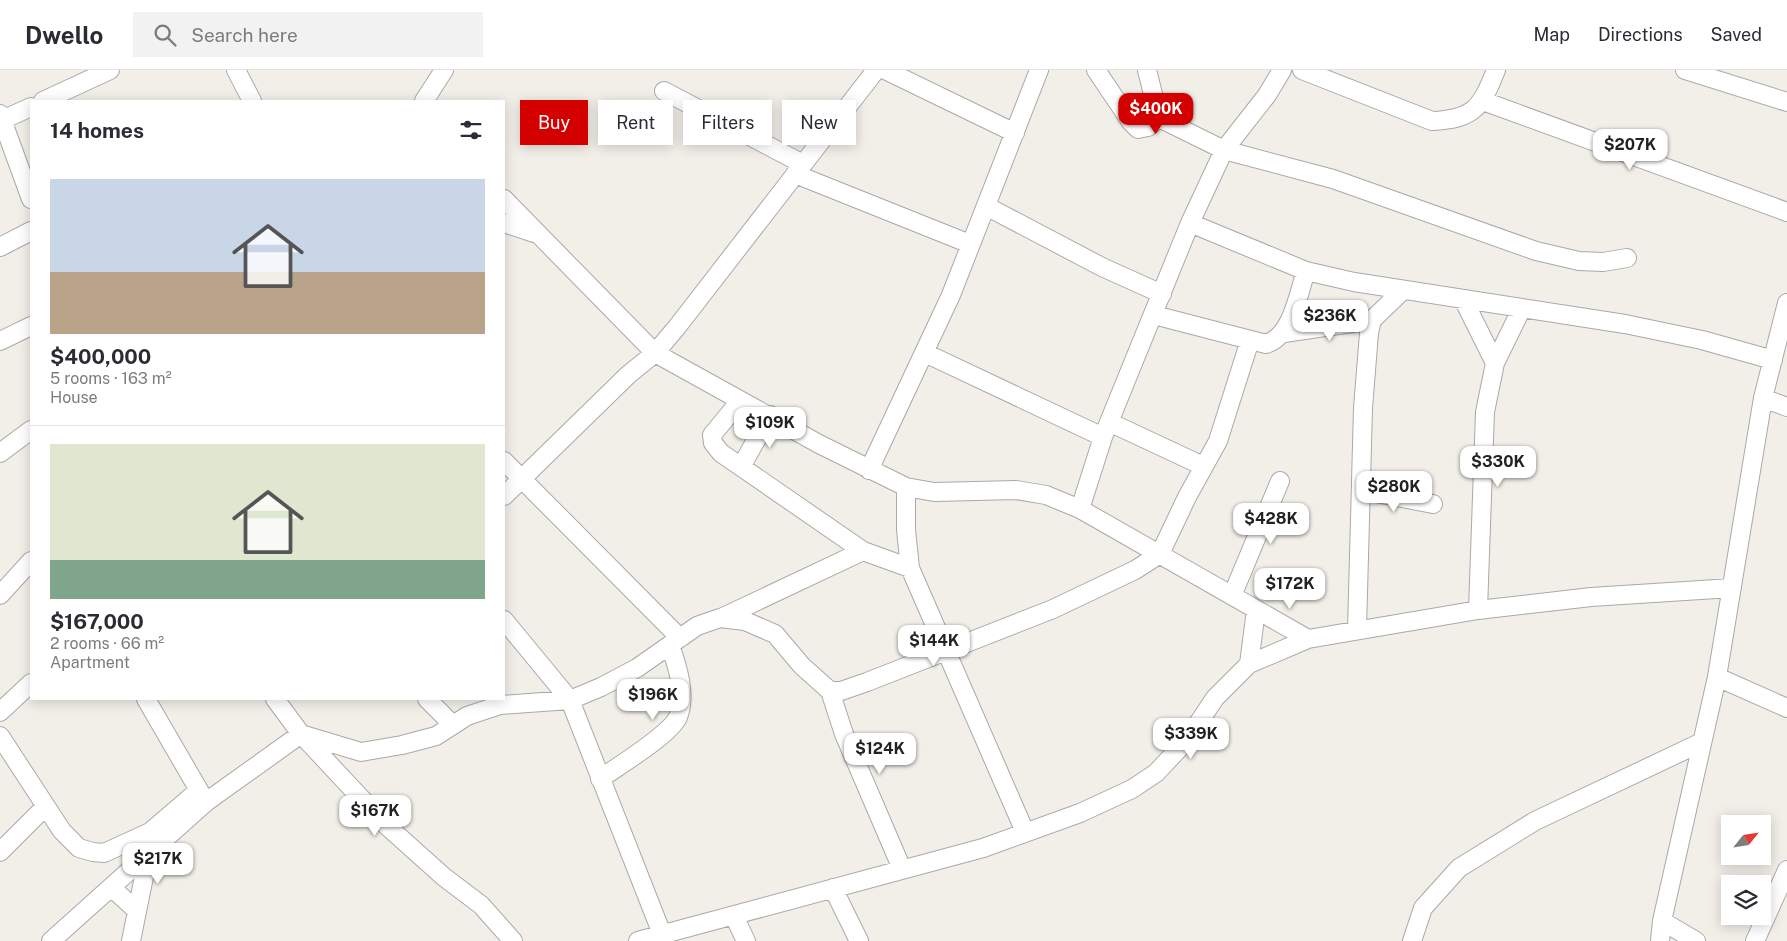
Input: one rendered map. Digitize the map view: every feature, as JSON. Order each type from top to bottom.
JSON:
[{"type":"street","points":[[45,100],[110,70]]},
{"type":"street","points":[[236,70],[251,100]]},
{"type":"street","points":[[425,100],[444,70]]},
{"type":"street","points":[[505,495],[628,375],[655,352],[677,327],[876,70]]},
{"type":"street","points":[[885,70],[1015,133]]},
{"type":"street","points":[[868,470],[951,295],[1039,70]]},
{"type":"street","points":[[1096,70],[1131,122],[1138,128],[1148,127],[1159,118]]},
{"type":"street","points":[[1147,70],[1159,118],[1224,150],[1333,179],[1536,251],[1579,262],[1603,262],[1628,258]]},
{"type":"street","points":[[1080,509],[1106,429],[1190,223],[1224,150],[1267,95],[1282,70]]},
{"type":"street","points":[[1302,70],[1432,121],[1449,120],[1469,113],[1483,101],[1496,70]]},
{"type":"street","points":[[1684,70],[1787,102]]},
{"type":"street","points":[[664,90],[799,169],[970,244]]},
{"type":"street","points":[[1483,101],[1787,212]]},
{"type":"street","points":[[30,107],[1,118],[30,196]]},
{"type":"street","points":[[505,200],[655,352],[740,401],[770,415],[868,470],[906,486],[934,492],[1016,490],[1046,495],[1080,509],[1308,639]]},
{"type":"street","points":[[986,206],[1116,274],[1162,294]]},
{"type":"street","points":[[505,223],[537,234]]},
{"type":"street","points":[[1190,223],[1306,271],[1402,291],[1625,324],[1702,340],[1773,360]]},
{"type":"street","points":[[0,247],[30,232]]},
{"type":"street","points":[[1154,315],[1266,344],[1276,341],[1284,332],[1306,271]]},
{"type":"street","points":[[1357,630],[1363,408],[1369,334],[1372,320],[1402,291]]},
{"type":"street","points":[[1464,301],[1495,363]]},
{"type":"street","points":[[1660,941],[1662,921],[1717,677],[1763,398],[1787,303]]},
{"type":"street","points":[[1478,610],[1485,412],[1495,363],[1521,310]]},
{"type":"street","points":[[1284,332],[1372,320]]},
{"type":"street","points":[[0,341],[30,326]]},
{"type":"street","points":[[830,691],[841,691],[866,682],[1053,609],[1135,570],[1160,554],[1203,466],[1218,441],[1250,340]]},
{"type":"street","points":[[925,353],[1106,429],[1203,466]]},
{"type":"street","points":[[1763,398],[1787,407]]},
{"type":"street","points":[[740,401],[712,435],[713,443],[721,453],[863,551],[910,568]]},
{"type":"street","points":[[741,467],[770,415]]},
{"type":"street","points":[[0,453],[30,431]]},
{"type":"street","points":[[505,462],[523,478],[675,641],[681,699],[678,716],[670,728],[600,779]]},
{"type":"street","points":[[1232,596],[1280,481]]},
{"type":"street","points":[[906,486],[906,530],[910,568],[944,650],[984,735],[1025,832]]},
{"type":"street","points":[[1361,490],[1433,504]]},
{"type":"street","points":[[0,736],[62,831],[80,848],[104,853],[150,832],[202,796],[301,734],[361,752],[436,736],[466,716],[500,706],[570,700],[638,668],[697,626],[720,618],[863,551]]},
{"type":"street","points":[[0,595],[30,562]]},
{"type":"street","points":[[638,941],[983,848],[1106,801],[1132,789],[1156,773],[1187,740],[1215,698],[1249,664],[1308,639],[1478,610],[1591,597],[1732,588]]},
{"type":"street","points":[[1249,664],[1256,610]]},
{"type":"street","points":[[720,618],[745,621],[775,634],[802,666],[830,691],[844,734],[902,869]]},
{"type":"street","points":[[505,621],[570,700],[662,934]]},
{"type":"street","points":[[1717,677],[1787,708]]},
{"type":"street","points":[[0,712],[30,685]]},
{"type":"street","points":[[147,700],[202,796]]},
{"type":"street","points":[[275,700],[301,734],[387,826],[444,877],[481,906],[513,941]]},
{"type":"street","points":[[428,700],[453,725]]},
{"type":"street","points":[[1412,941],[1423,908],[1459,868],[1534,821],[1702,742]]},
{"type":"street","points":[[51,941],[149,852],[202,796]]},
{"type":"street","points":[[0,852],[46,806]]},
{"type":"street","points":[[131,941],[149,852]]},
{"type":"street","points":[[1755,941],[1787,870]]},
{"type":"street","points":[[111,886],[136,910]]},
{"type":"street","points":[[832,888],[859,941]]},
{"type":"street","points":[[734,916],[746,941]]},
{"type":"street","points":[[1662,921],[1696,941]]}]
